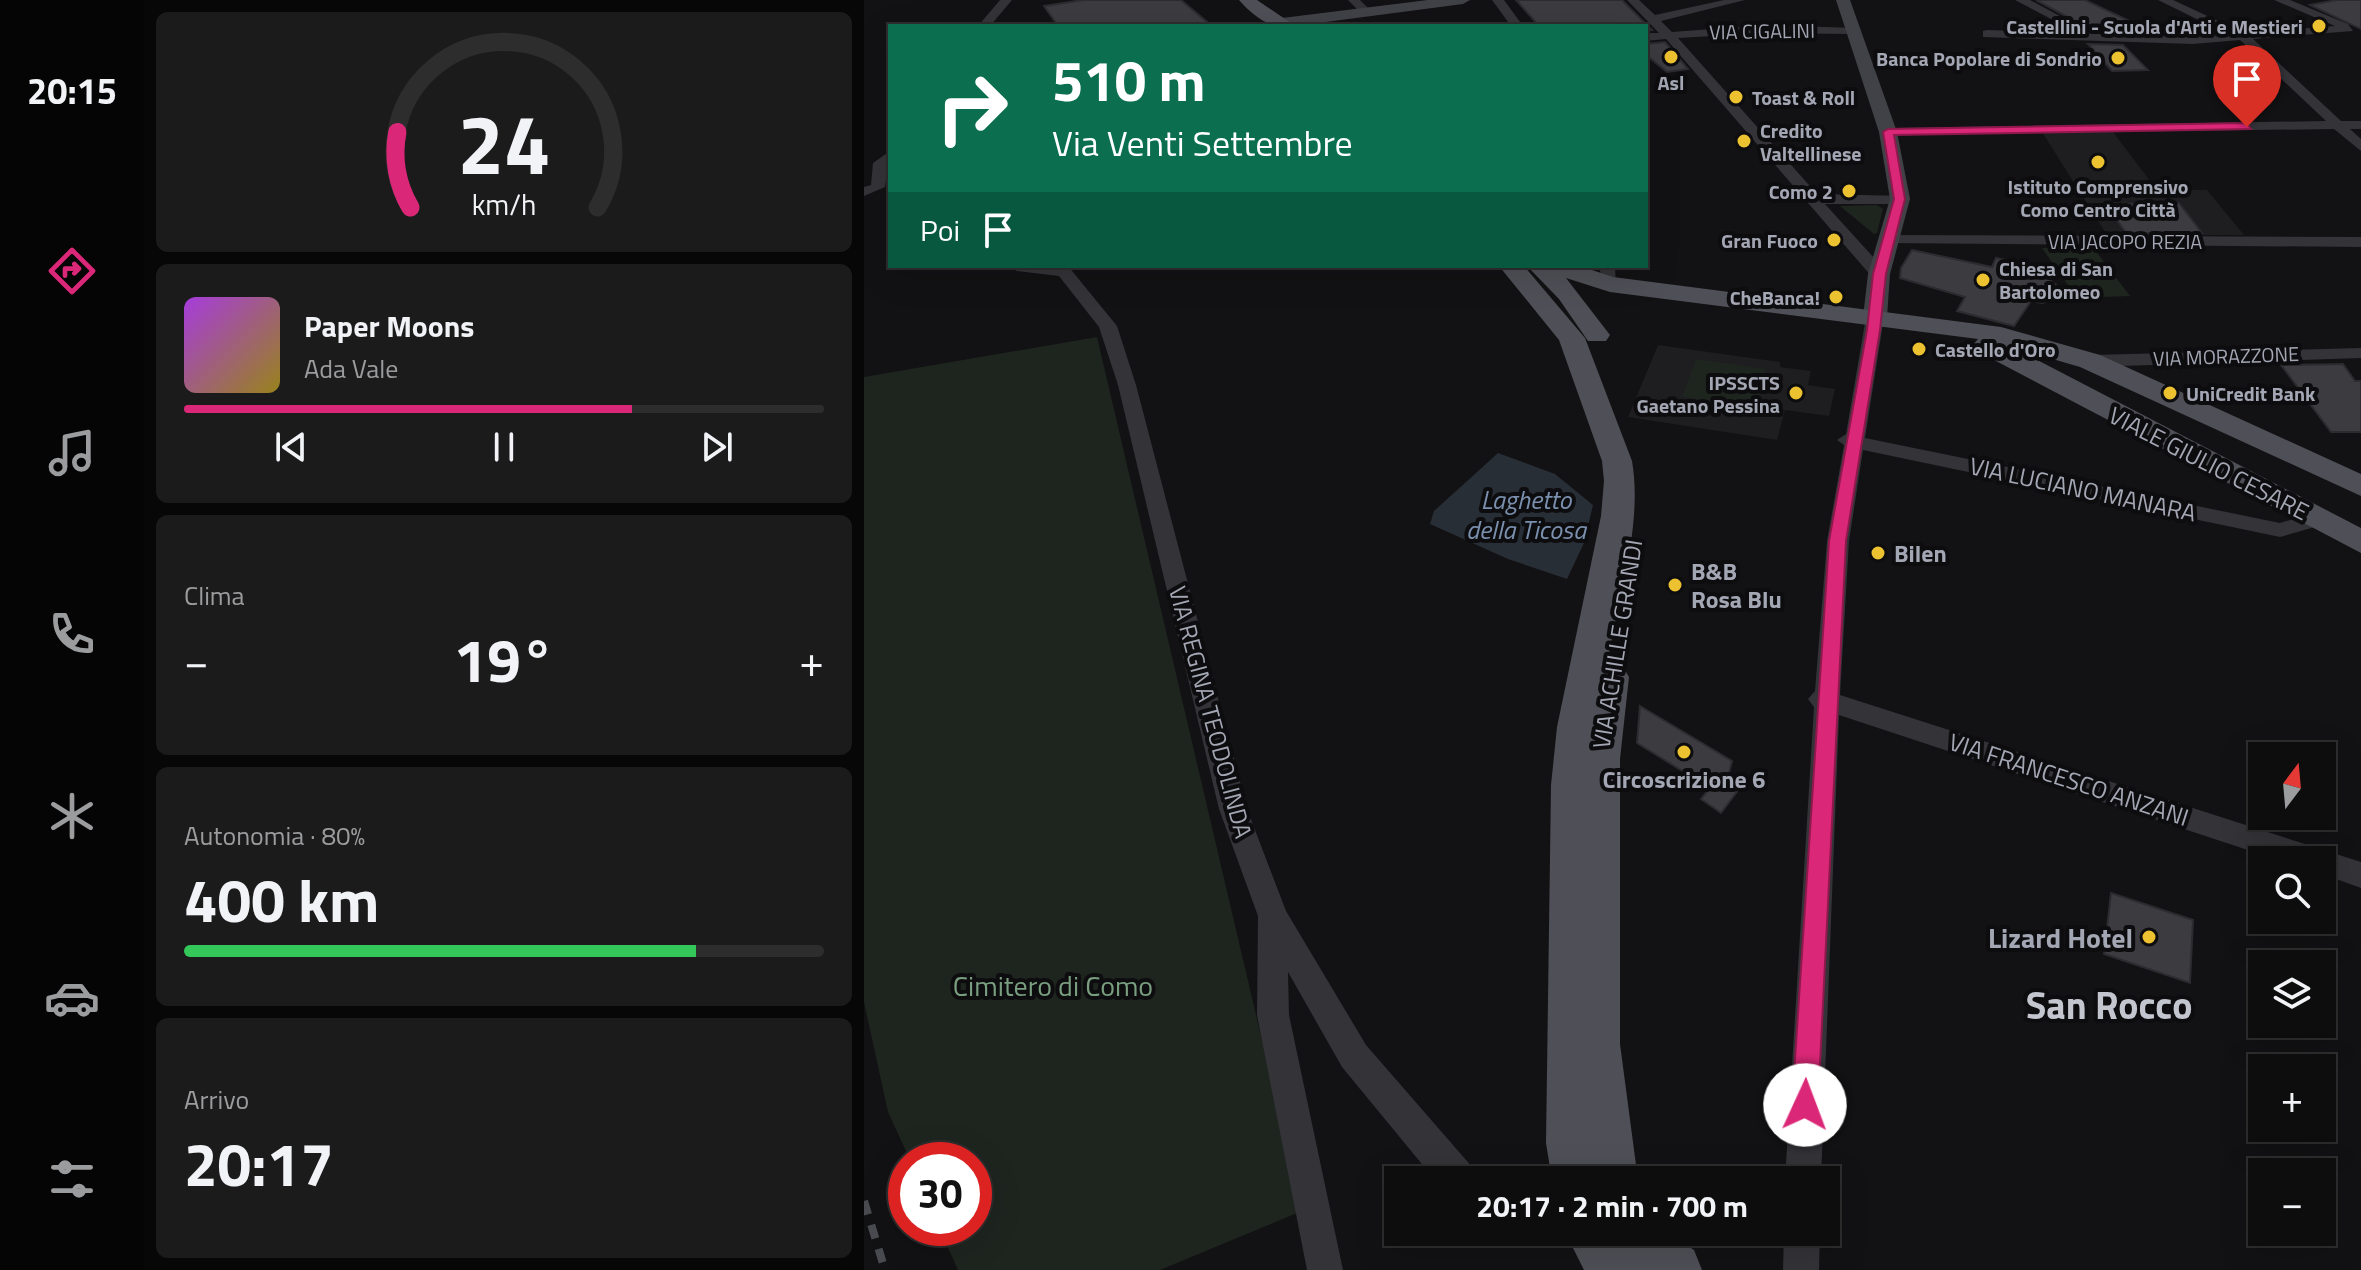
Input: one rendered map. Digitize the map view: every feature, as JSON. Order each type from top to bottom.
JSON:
[{"type":"main road","points":[[1247,0],[1270,18],[1284,24]]},
{"type":"main road","points":[[1262,0],[1281,16],[1284,24]]},
{"type":"main road","name":"VIA ACHILLE GRANDI","points":[[1514,268],[1560,304],[1603,348],[1640,480],[1600,759],[1596,1044],[1610,1166]]},
{"type":"main road","points":[[1540,268],[1560,304],[1608,275]]},
{"type":"main road","points":[[1567,268],[1608,275]]},
{"type":"main road","name":"VIALE GIULIO CESARE","points":[[1608,275],[1992,333],[2078,357],[2361,486]]},
{"type":"main road","name":"VIA ACHILLE GRANDI","points":[[1560,304],[1617,461],[1620,481],[1619,508],[1576,727],[1571,785],[1572,1143],[1576,1166]]},
{"type":"main road","name":"VIALE GIULIO CESARE","points":[[1924,324],[1994,348],[2361,542]]},
{"type":"main road","points":[[1628,1246],[1644,1249],[1674,1270]]},
{"type":"street","points":[[986,24],[1006,0]]},
{"type":"street","points":[[1354,0],[1366,12]]},
{"type":"street","points":[[1284,24],[1459,0]]},
{"type":"street","points":[[1498,0],[1516,24]]},
{"type":"street","points":[[1633,0],[1672,35],[1810,199],[1879,274]]},
{"type":"street","points":[[1653,19],[1739,0]]},
{"type":"street","points":[[1804,1166],[1824,700],[1838,541],[1850,441],[1875,317],[1879,274],[1900,199],[1888,132],[1843,0]]},
{"type":"street","points":[[2021,0],[2094,37]]},
{"type":"street","points":[[2164,0],[2245,38],[2361,147]]},
{"type":"street","points":[[2280,0],[2355,31]]},
{"type":"street","name":"VIA CIGALINI","points":[[1648,37],[1766,29],[1852,30]]},
{"type":"street","points":[[1987,34],[2245,38],[2355,31]]},
{"type":"street","points":[[1888,132],[2361,125]]},
{"type":"street","points":[[866,191],[878,187],[880,163],[888,157]]},
{"type":"street","points":[[1810,199],[1900,199]]},
{"type":"street","name":"VIA JACOPO REZIA","points":[[1888,240],[2361,242]]},
{"type":"street","name":"VIA REGINA TEODOLINDA","points":[[1061,269],[1108,326],[1127,385],[1233,809],[1273,916],[1273,1015],[1325,1270]]},
{"type":"street","name":"VIA MORAZZONE","points":[[2078,357],[2361,353]]},
{"type":"street","points":[[2058,384],[2048,364],[2078,357]]},
{"type":"street","name":"VIA LUCIANO MANARA","points":[[1850,441],[2280,530],[2317,519]]},
{"type":"street","name":"VIA FRANCESCO ANZANI","points":[[1824,700],[2273,846]]},
{"type":"street","points":[[2336,867],[2361,875]]},
{"type":"street","points":[[1273,916],[1354,1056],[1446,1166]]},
{"type":"street","points":[[1801,1270],[1802,1246]]},
{"type":"shaded area","points":[[2042,132],[2113,132],[2157,190],[2207,190],[2244,235],[2107,235]]},
{"type":"shaded area","name":"IPSSCTS Gaetano Pessina","points":[[1658,345],[1780,362],[1780,367],[1811,371],[1808,385],[1835,389],[1829,416],[1785,410],[1777,440],[1628,417]]},
{"type":"green space","points":[[1877,205],[1883,209],[1877,233],[1874,234],[1840,206]]},
{"type":"green space","points":[[2092,246],[2130,296],[2077,298],[2042,248]]},
{"type":"green space","name":"Cimitero di Como","points":[[1097,337],[1302,1211],[1160,1270],[958,1270],[947,1246],[992,1246],[992,1142],[902,1142],[888,1112],[864,1002],[864,377]]},
{"type":"green space","points":[[1696,359],[1766,369],[1755,408],[1682,397]]},
{"type":"water","name":"Laghetto della Ticosa","points":[[1498,453],[1555,474],[1593,505],[1584,543],[1567,579],[1508,559],[1430,524],[1434,511]]},
{"type":"building","points":[[1083,0],[1181,0],[1210,24],[1057,24],[1044,6]]},
{"type":"building","points":[[1516,0],[1622,0],[1646,24],[1537,24]]},
{"type":"building","points":[[2036,0],[2085,0],[2140,26],[2125,28],[2130,31],[2094,31]]},
{"type":"building","points":[[2361,0],[2361,29],[2310,5]]},
{"type":"building","name":"Asl","points":[[1665,42],[1688,69],[1667,72],[1648,57],[1648,44]]},
{"type":"building","name":"Banca Popolare di Sondrio","points":[[2088,44],[2123,45],[2148,70],[2112,71]]},
{"type":"building","points":[[2179,203],[2202,233],[2126,233],[2106,204]]},
{"type":"building","name":"Chiesa di San Bartolomeo","points":[[1912,250],[1992,267],[1996,258],[2042,268],[2039,277],[2049,279],[2069,296],[2042,303],[2031,301],[2014,326],[1957,311],[1965,297],[1900,278],[1901,268]]},
{"type":"building","points":[[2343,364],[2355,381],[2361,381],[2361,432],[2331,432],[2281,365]]},
{"type":"building","name":"Circoscrizione 6","points":[[1640,706],[1732,761],[1728,777],[1742,785],[1721,813],[1701,799],[1710,788],[1637,743]]},
{"type":"building","name":"Lizard Hotel","points":[[2111,893],[2193,920],[2190,983],[2104,954]]},
{"type":"railway","points":[[864,1201],[885,1270]]},
{"type":"place","name":"Castellini - Scuola d'Arti e Mestieri","points":[[2319,26]]},
{"type":"place","name":"Asl","points":[[1671,57]]},
{"type":"place","name":"Banca Popolare di Sondrio","points":[[2118,58]]},
{"type":"place","name":"Toast & Roll","points":[[1736,97]]},
{"type":"place","name":"Credito Valtellinese","points":[[1744,141]]},
{"type":"place","name":"Istituto Comprensivo Como Centro Città","points":[[2098,162]]},
{"type":"place","name":"Como 2","points":[[1849,191]]},
{"type":"place","name":"Gran Fuoco","points":[[1834,240]]},
{"type":"place","name":"Chiesa di San Bartolomeo","points":[[1983,280]]},
{"type":"place","name":"CheBanca!","points":[[1836,297]]},
{"type":"place","name":"Castello d'Oro","points":[[1919,349]]},
{"type":"place","name":"IPSSCTS Gaetano Pessina","points":[[1796,393]]},
{"type":"place","name":"UniCredit Bank","points":[[2170,393]]},
{"type":"place","name":"Bilen","points":[[1878,553]]},
{"type":"place","name":"B&B Rosa Blu","points":[[1675,585]]},
{"type":"place","name":"Circoscrizione 6","points":[[1684,752]]},
{"type":"place","name":"Lizard Hotel","points":[[2149,937]]},
{"type":"district","name":"San Rocco","points":[[2109,1005]]},
{"type":"route","points":[[1805,1105],[1820,807],[1838,541],[1874,330],[1879,274],[1900,199],[1888,132],[2247,127]]}]
